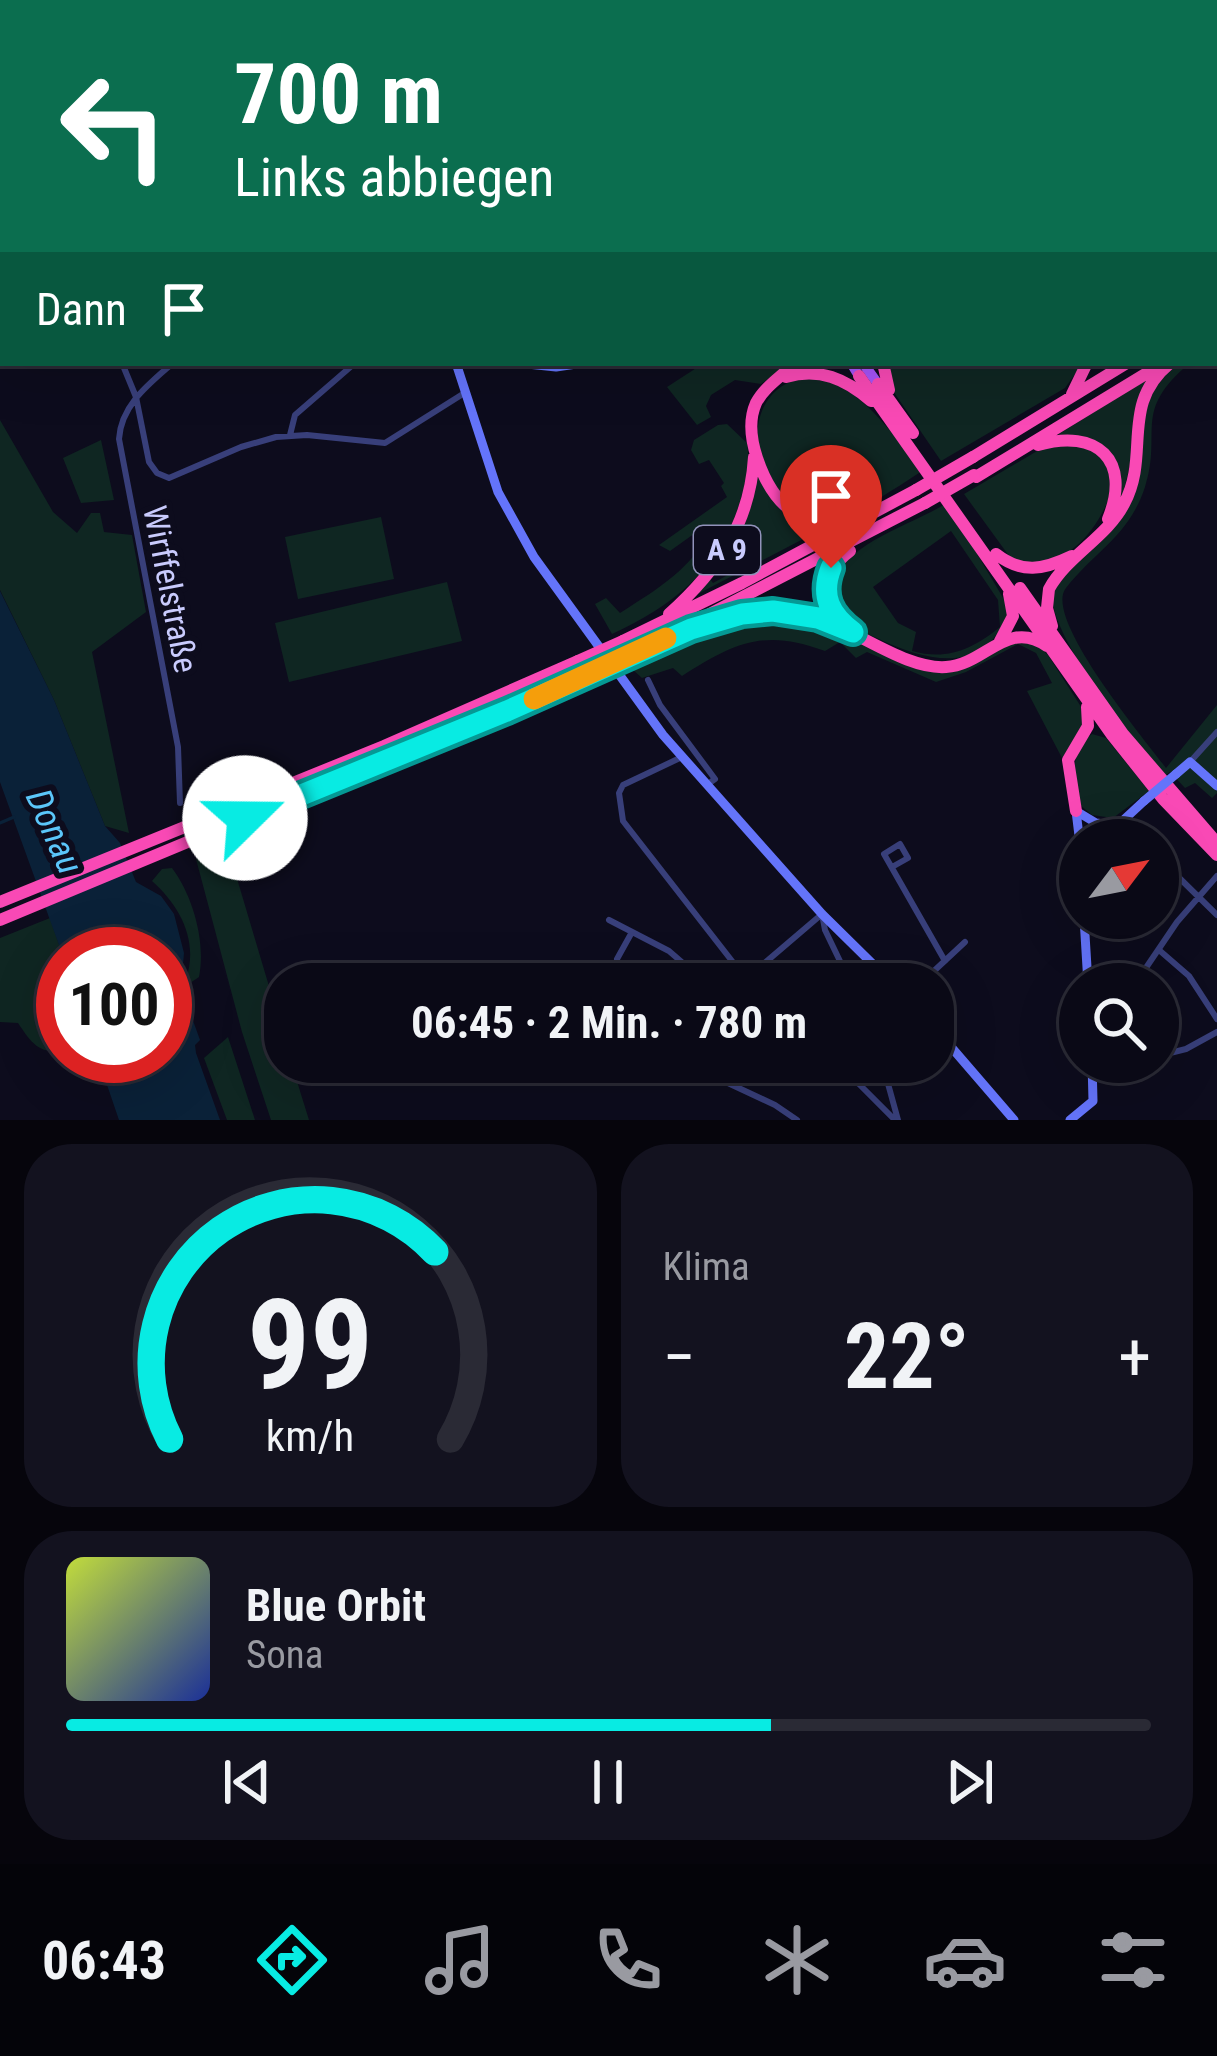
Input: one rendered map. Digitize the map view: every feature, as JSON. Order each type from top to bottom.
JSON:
[{"type":"highway","name":"A 9","points":[[792,366],[754,407],[754,450],[770,490],[790,511],[830,522],[869,515]]},
{"type":"highway","points":[[858,366],[996,554],[1112,735],[1163,799],[1217,855]]},
{"type":"highway","points":[[883,366],[884,381],[906,430]]},
{"type":"highway","points":[[1071,398],[1086,366]]},
{"type":"highway","name":"A 9","points":[[0,902],[384,746],[623,641],[916,490],[1122,366]]},
{"type":"highway","name":"A 9","points":[[691,629],[864,540],[1158,366]]},
{"type":"highway","name":"A 9","points":[[975,476],[1158,366]]},
{"type":"highway","points":[[1056,647],[1048,589],[1124,505],[1134,479],[1143,398],[1161,366]]},
{"type":"highway","points":[[779,379],[810,373],[835,377],[906,430]]},
{"type":"highway","points":[[878,384],[1005,581],[1152,771],[1217,844]]},
{"type":"highway","name":"A 9","points":[[1020,451],[1068,438],[1085,441],[1106,455],[1118,480],[1105,525]]},
{"type":"highway","name":"A 9","points":[[656,625],[709,577],[730,545],[748,496],[754,450]]},
{"type":"highway","name":"A 9","points":[[0,920],[586,676],[926,504]]},
{"type":"highway","name":"A 9","points":[[853,632],[832,612],[826,583],[831,568],[864,540]]},
{"type":"highway","points":[[996,554],[1029,569],[1045,568],[1081,551]]},
{"type":"highway","points":[[998,642],[1013,616],[1005,581]]},
{"type":"highway","name":"A 9","points":[[670,636],[742,614],[773,611],[818,618],[915,662],[938,667],[958,665],[998,642]]},
{"type":"highway","points":[[998,642],[1024,636],[1056,647]]},
{"type":"highway","points":[[1076,812],[1068,760],[1086,732],[1090,715],[1080,690]]},
{"type":"highway","points":[[1086,732],[1112,735]]},
{"type":"main road","points":[[858,366],[878,384]]},
{"type":"street","points":[[123,366],[136,398],[170,366]]},
{"type":"street","points":[[290,435],[295,415],[352,366]]},
{"type":"street","points":[[460,366],[498,493],[519,535],[682,757],[872,963]]},
{"type":"street","name":"Wirffelstraße","points":[[136,398],[149,461],[157,473],[169,478],[241,447],[290,435],[385,443],[466,392]]},
{"type":"street","name":"Wirffelstraße","points":[[136,398],[120,422],[121,460],[182,780],[180,803]]},
{"type":"street","points":[[648,680],[660,705],[715,778],[707,785]]},
{"type":"street","points":[[1122,819],[1190,762],[1217,732]]},
{"type":"street","points":[[682,757],[620,789],[623,821],[730,963]]},
{"type":"street","points":[[1190,762],[1217,786]]},
{"type":"street","points":[[1076,812],[1088,819]]},
{"type":"street","points":[[1076,812],[1077,819]]},
{"type":"street","points":[[892,867],[945,961],[965,942]]},
{"type":"street","points":[[1179,877],[1217,915]]},
{"type":"street","points":[[1150,963],[1217,877]]},
{"type":"street","points":[[764,963],[822,914]]},
{"type":"street","points":[[822,914],[841,963]]},
{"type":"street","points":[[609,920],[683,963]]},
{"type":"street","points":[[617,958],[632,932]]},
{"type":"street","points":[[1159,950],[1189,976],[1217,1019]]},
{"type":"street","points":[[1179,1051],[1217,1032]]},
{"type":"street","points":[[954,1050],[1014,1120]]},
{"type":"street","points":[[728,1083],[797,1120]]},
{"type":"street","points":[[853,1083],[897,1120]]},
{"type":"street","points":[[889,1083],[897,1120]]},
{"type":"street","points":[[1070,1120],[1093,1101],[1093,1083]]},
{"type":"street","points":[[882,1106],[895,1100]]},
{"type":"green space","points":[[699,366],[786,366],[761,384],[735,380],[711,395],[706,406],[711,417],[697,425],[667,387]]},
{"type":"green space","points":[[887,366],[1081,366],[1065,388],[941,461],[891,388]]},
{"type":"green space","points":[[1172,366],[1187,366],[1155,409],[1150,468],[1138,504],[1121,531],[1066,588],[1063,603],[1069,624],[1099,678],[1166,768],[1217,705],[1217,793],[1212,798],[1195,783],[1185,788],[1170,772],[1162,778],[1075,656],[1053,606],[1053,587],[1117,520],[1146,396]]},
{"type":"green space","points":[[809,376],[860,400],[924,470],[857,509],[833,516],[808,514],[787,501],[770,481],[760,456],[758,430],[764,406],[781,387]]},
{"type":"green space","points":[[1147,379],[1131,478],[1113,516],[1114,461],[1059,434]]},
{"type":"green space","points":[[0,420],[53,512],[77,533],[91,513],[100,513],[104,532],[132,535],[146,612],[92,652],[129,833],[105,826],[54,700],[0,590]]},
{"type":"green space","points":[[727,424],[747,443],[748,464],[741,498],[722,544],[675,596],[612,634],[595,604],[606,598],[620,613],[685,566],[705,541],[713,526],[705,526],[670,551],[659,545],[727,497],[709,460],[699,464],[691,450],[694,440]]},
{"type":"green space","points":[[101,440],[114,500],[81,503],[63,458]]},
{"type":"green space","points":[[1079,442],[1103,457],[1114,486],[1099,519],[1064,554],[1049,560],[1012,560],[964,494],[1044,447]]},
{"type":"green space","points":[[757,468],[784,509],[830,525],[690,598],[710,579],[713,583],[761,557],[742,520]]},
{"type":"green space","points":[[947,503],[1009,608],[1000,630],[972,654],[937,658],[918,654],[898,647],[848,623],[829,589],[837,573],[863,547]],"holes":[[[951,531],[998,600],[1000,627],[990,635],[959,651],[925,654],[912,651],[916,632],[898,623],[873,587]]]},
{"type":"green space","points":[[381,517],[394,579],[298,599],[285,537]]},
{"type":"green space","points":[[447,582],[462,641],[289,682],[275,623]]},
{"type":"green space","points":[[753,615],[805,618],[936,671],[1016,639],[1048,655],[1085,713],[1085,725],[1062,758],[1027,691],[1052,683],[1036,653],[1018,644],[936,682],[867,652],[856,658],[840,642],[825,651],[784,641],[750,642],[682,676],[673,668],[642,678],[632,669],[632,664],[713,626]]},
{"type":"green space","points":[[1092,734],[1106,738],[1149,791],[1113,818],[1092,815],[1080,805],[1076,758]]},
{"type":"green space","points":[[196,859],[233,865],[264,969],[264,1083],[298,1083],[309,1120],[271,1120]]},
{"type":"green space","points":[[172,868],[192,906],[201,963],[199,977],[192,982],[192,927],[185,927],[152,881],[162,869]]},
{"type":"green space","points":[[50,918],[53,927],[36,927],[36,1044],[18,1023],[0,1022],[0,938]]},
{"type":"green space","points":[[228,1037],[255,1120],[227,1120],[204,1058]]},
{"type":"water","name":"Donau","points":[[0,591],[54,700],[105,826],[120,843],[136,882],[161,896],[177,927],[52,927],[0,782]]},
{"type":"water","points":[[192,1018],[200,1040],[196,1053],[220,1120],[119,1120],[106,1083],[192,1083]]},
{"type":"waterway","name":"Donau","points":[[0,823],[14,817]]},
{"type":"slow traffic","points":[[534,699],[666,638]]},
{"type":"route","points":[[245,818],[507,711],[691,629],[742,614],[773,611],[818,618],[853,632],[827,602],[831,568]]}]
